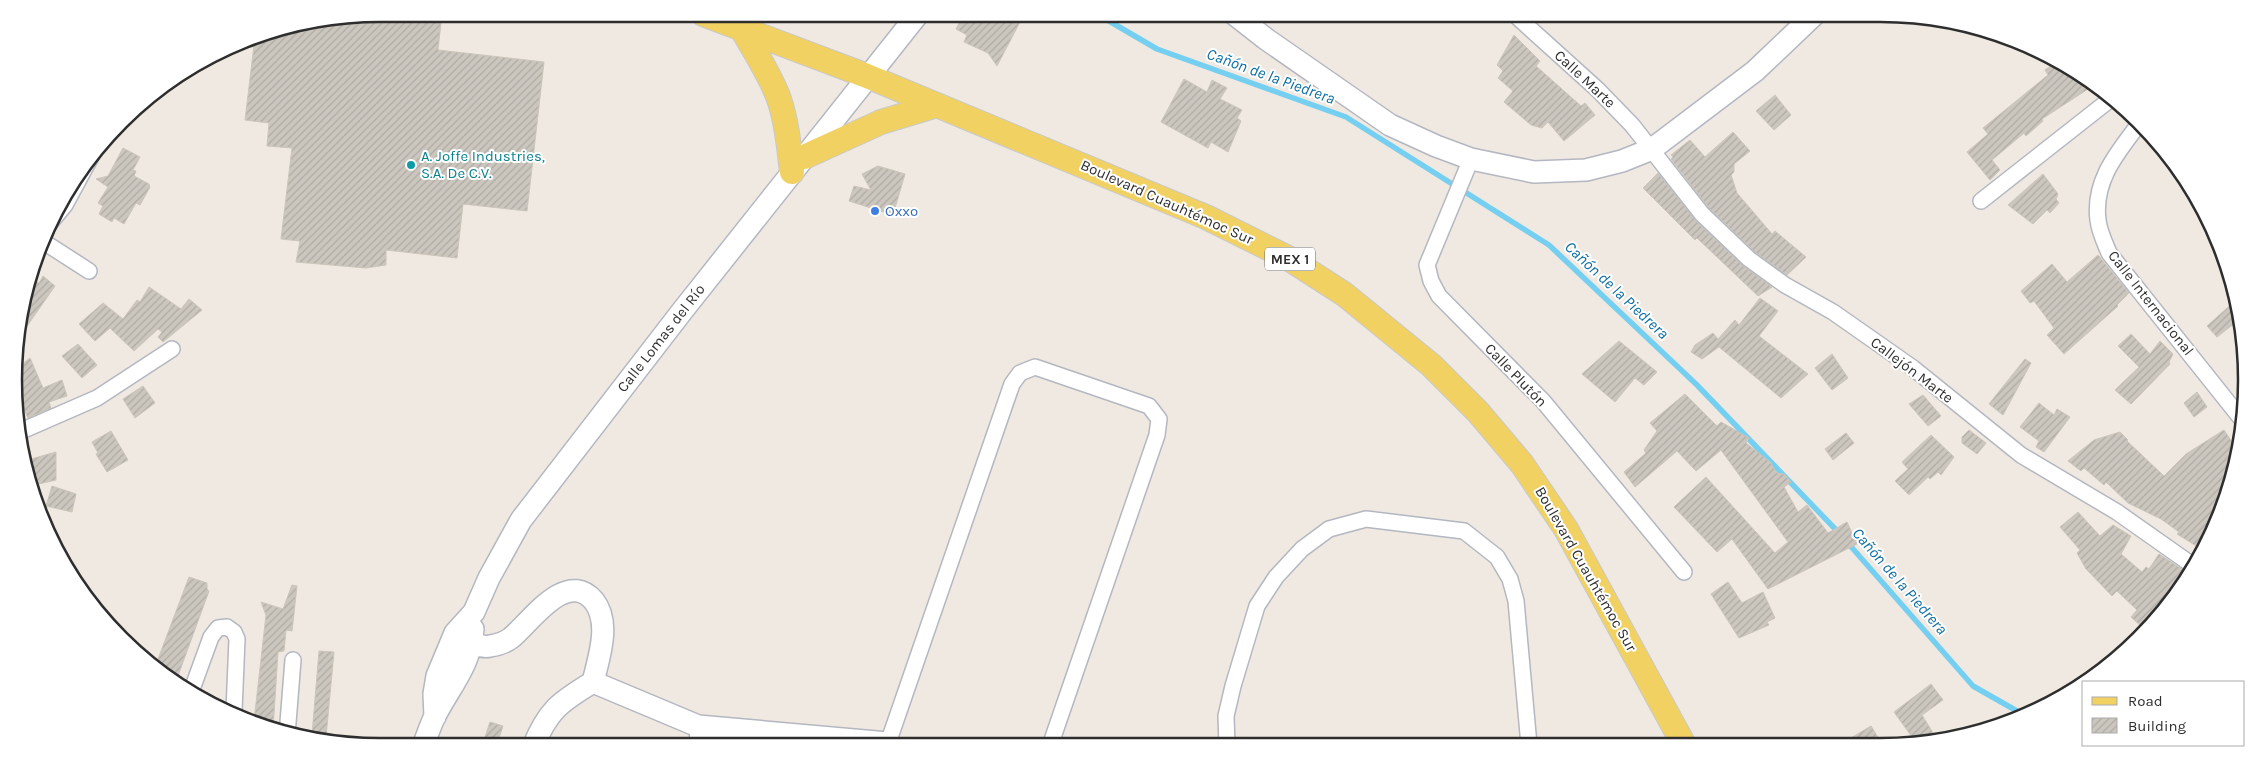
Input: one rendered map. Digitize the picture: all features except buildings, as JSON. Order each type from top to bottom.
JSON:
[{"type":"main road","name":"Boulevard Cuauhtémoc Sur","points":[[726,22],[867,76],[1112,176],[1249,237],[1288,258],[1344,294],[1401,339],[1478,412],[1546,497],[1566,529],[1680,738]]},
{"type":"main road","points":[[741,27],[770,79],[779,100],[798,165],[881,122],[937,105]]},
{"type":"street","name":"Calle Lomas del Río","points":[[426,738],[435,717],[434,694],[437,676],[464,638],[489,578],[521,520],[585,435],[911,22]]},
{"type":"street","points":[[1244,22],[1390,125],[1436,146],[1471,159],[1534,172],[1586,170],[1622,161],[1652,149],[1755,71],[1807,22]]},
{"type":"street","name":"Calle Marte","points":[[1523,22],[1597,90],[1652,149]]},
{"type":"street","points":[[1981,201],[2106,103]]},
{"type":"street","name":"Calle Internacional","points":[[2135,129],[2110,160],[2098,191],[2098,221],[2103,237],[2109,253],[2236,412]]},
{"type":"street","name":"Callejón Marte","points":[[1652,149],[1702,214],[1750,260],[1785,285],[1832,312],[1913,368],[2021,455],[2117,512],[2188,562]]},
{"type":"street","name":"Calle Plutón","points":[[1471,159],[1454,206],[1431,251],[1427,265],[1431,281],[1439,296],[1543,401],[1684,572]]},
{"type":"street","points":[[49,245],[89,271]]},
{"type":"street","points":[[26,429],[97,398],[172,349]]},
{"type":"street","points":[[889,738],[1012,384],[1020,373],[1035,367],[1149,406],[1159,419],[1158,435],[1053,738]]},
{"type":"street","points":[[1227,738],[1226,716],[1232,686],[1257,606],[1276,577],[1302,549],[1329,529],[1366,519],[1464,531],[1497,557],[1510,579],[1516,601],[1528,738]]},
{"type":"street","points":[[464,638],[487,647],[510,639],[550,599],[578,592],[591,598],[601,610],[600,655],[593,682],[559,703],[546,720],[537,738]]},
{"type":"street","points":[[193,686],[211,637],[218,628],[227,627],[234,632],[237,639],[234,707]]},
{"type":"street","points":[[288,726],[292,660]]},
{"type":"street","points":[[593,682],[698,736],[729,730],[813,738]]},
{"type":"street","points":[[551,738],[559,703]]},
{"type":"street","points":[[722,738],[729,730]]},
{"type":"waterway","name":"Cañón de la Piedrera","points":[[1111,22],[1157,49],[1346,117],[1549,245],[1697,385],[1839,533]]},
{"type":"waterway","name":"Cañón de la Piedrera","points":[[1847,542],[1973,686],[2017,711]]},
{"type":"place","name":"A. Joffe Industries, S.A. De C.V.","points":[[411,165]]},
{"type":"place","name":"Oxxo","points":[[875,211]]}]
